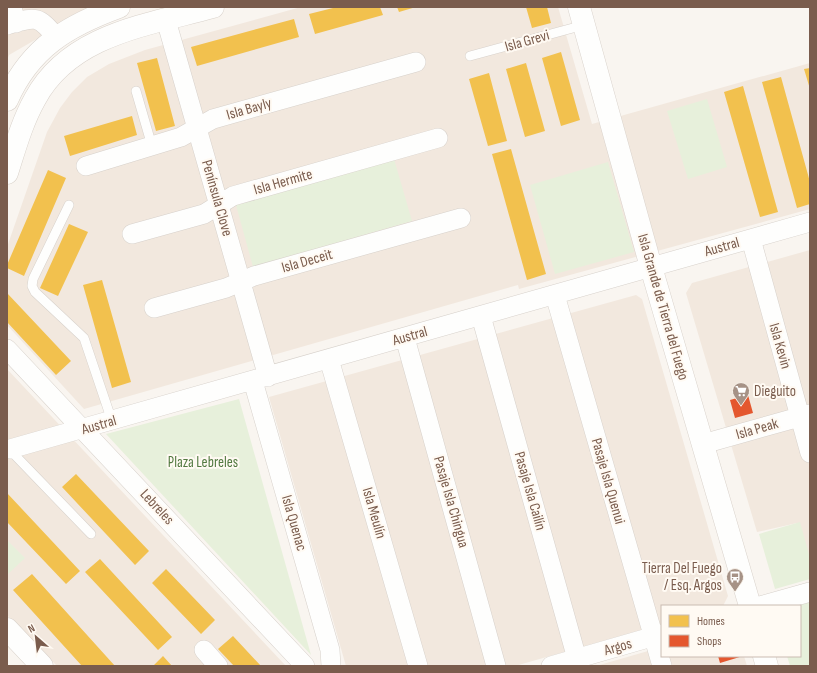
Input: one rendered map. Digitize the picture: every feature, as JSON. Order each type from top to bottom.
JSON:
[{"type":"street","points":[[7,100],[28,64],[46,45],[56,37],[90,19],[119,7]]},
{"type":"street","points":[[7,173],[32,104],[42,88],[59,68],[81,50],[106,37],[213,7]]},
{"type":"street","name":"Isla Grande de Tierra del Fuego","points":[[582,16],[651,267],[750,605]]},
{"type":"street","points":[[12,18],[39,20],[43,22],[56,37]]},
{"type":"street","name":"Península Clove","points":[[166,20],[241,282],[260,379]]},
{"type":"street","name":"Isla Bayly","points":[[86,166],[181,137],[213,119],[416,62]]},
{"type":"street","name":"Isla Hermite","points":[[132,234],[204,214],[234,196],[438,138]]},
{"type":"street","name":"Isla Deceit","points":[[154,308],[226,288],[254,276],[461,218]]},
{"type":"street","name":"Austral","points":[[8,448],[84,429],[810,222]]},
{"type":"street","name":"Isla Kevin","points":[[751,239],[805,415],[810,453]]},
{"type":"street","name":"Pasaje Isla Quenui","points":[[555,295],[658,635],[662,666]]},
{"type":"street","name":"Pasaje Isla Cailín","points":[[481,316],[578,662]]},
{"type":"street","name":"Pasaje Isla Chingua","points":[[405,338],[496,666]]},
{"type":"street","name":"Lebreles","points":[[7,349],[84,429],[305,666]]},
{"type":"street","name":"Isla Meulín","points":[[329,359],[418,666]]},
{"type":"street","name":"Isla Quenac","points":[[260,379],[330,650],[331,666]]},
{"type":"street","name":"Isla Peak","points":[[703,444],[805,415]]},
{"type":"street","points":[[764,605],[810,592]]},
{"type":"street","points":[[7,629],[42,666]]},
{"type":"street","name":"Argos","points":[[550,666],[578,662],[658,635]]},
{"type":"street","points":[[204,650],[218,666]]},
{"type":"lane","name":"Isla Grevi","points":[[470,56],[582,16]]},
{"type":"lane","points":[[136,91],[152,146]]},
{"type":"lane","points":[[68,205],[32,279],[32,286],[35,292],[84,338],[112,421]]},
{"type":"lane","points":[[8,448],[91,534]]},
{"type":"shaded area","points":[[7,7],[92,7],[9,55],[7,60]]},
{"type":"shaded area","points":[[301,7],[558,7],[592,124],[810,63],[810,209],[519,289],[518,285],[84,409],[7,325],[7,247],[47,132],[60,108],[72,92],[87,77],[109,64],[145,50]]},
{"type":"shaded area","points":[[810,250],[810,567],[797,523],[757,532],[686,293],[692,283]]},
{"type":"shaded area","points":[[636,295],[642,299],[728,596],[724,605],[661,605],[661,624],[515,666],[346,666],[269,397]]},
{"type":"shaded area","points":[[7,369],[286,666],[57,666],[7,615]]},
{"type":"shaded area","points":[[661,647],[661,657],[744,657],[747,666],[596,666]]},
{"type":"green space","points":[[707,99],[727,167],[688,179],[667,111]]},
{"type":"green space","points":[[394,159],[412,221],[253,267],[236,205]]},
{"type":"green space","points":[[608,162],[634,252],[555,274],[530,185]]},
{"type":"green space","name":"Plaza Lebreles","points":[[239,399],[311,655],[106,434]]},
{"type":"green space","points":[[800,522],[810,558],[810,579],[775,589],[759,534]]},
{"type":"green space","points":[[7,540],[25,558],[7,575]]},
{"type":"green space","points":[[810,602],[810,666],[790,666],[787,657],[801,657],[801,605],[799,605]]},
{"type":"building: Homes","points":[[337,7],[380,7],[383,15],[315,34],[309,14]]},
{"type":"building: Homes","points":[[397,7],[416,7],[399,12]]},
{"type":"building: Homes","points":[[526,7],[547,7],[551,23],[532,28]]},
{"type":"building: Homes","points":[[294,19],[299,37],[197,66],[191,47]]},
{"type":"building: Homes","points":[[561,52],[580,120],[561,126],[542,58]]},
{"type":"building: Homes","points":[[157,58],[175,126],[156,131],[137,63]]},
{"type":"building: Homes","points":[[526,63],[545,131],[525,137],[506,69]]},
{"type":"building: Homes","points":[[810,68],[810,89],[804,69]]},
{"type":"building: Homes","points":[[489,73],[507,141],[488,146],[469,79]]},
{"type":"building: Homes","points":[[781,77],[810,182],[810,204],[797,208],[762,82]]},
{"type":"building: Homes","points":[[743,86],[778,212],[760,217],[724,92]]},
{"type":"building: Homes","points":[[132,116],[137,135],[70,156],[64,136]]},
{"type":"building: Homes","points":[[511,149],[546,274],[527,280],[492,154]]},
{"type":"building: Homes","points":[[48,170],[66,178],[24,276],[7,268],[7,265]]},
{"type":"building: Homes","points":[[69,224],[88,232],[58,296],[40,288]]},
{"type":"building: Homes","points":[[102,280],[131,382],[112,388],[83,285]]},
{"type":"building: Homes","points":[[7,293],[71,361],[56,375],[7,322]]},
{"type":"building: Homes","points":[[76,474],[149,551],[135,565],[62,487]]},
{"type":"building: Homes","points":[[7,493],[80,571],[66,584],[7,522]]},
{"type":"building: Homes","points":[[100,559],[172,637],[158,650],[85,572]]},
{"type":"building: Homes","points":[[166,569],[215,620],[201,634],[152,583]]},
{"type":"building: Homes","points":[[32,574],[115,666],[82,666],[13,590]]},
{"type":"building: Homes","points":[[233,636],[261,666],[234,666],[218,649]]},
{"type":"building: Homes","points":[[163,656],[172,666],[153,666]]},
{"type":"building: Shops","name":"Dieguito","points":[[748,395],[753,413],[735,418],[730,400]]},
{"type":"building: Shops","points":[[718,657],[740,657],[720,663]]},
{"type":"place","name":"Dieguito","points":[[741,406]]},
{"type":"place","name":"Tierra Del Fuego / Esq. Argos","points":[[735,592]]}]
